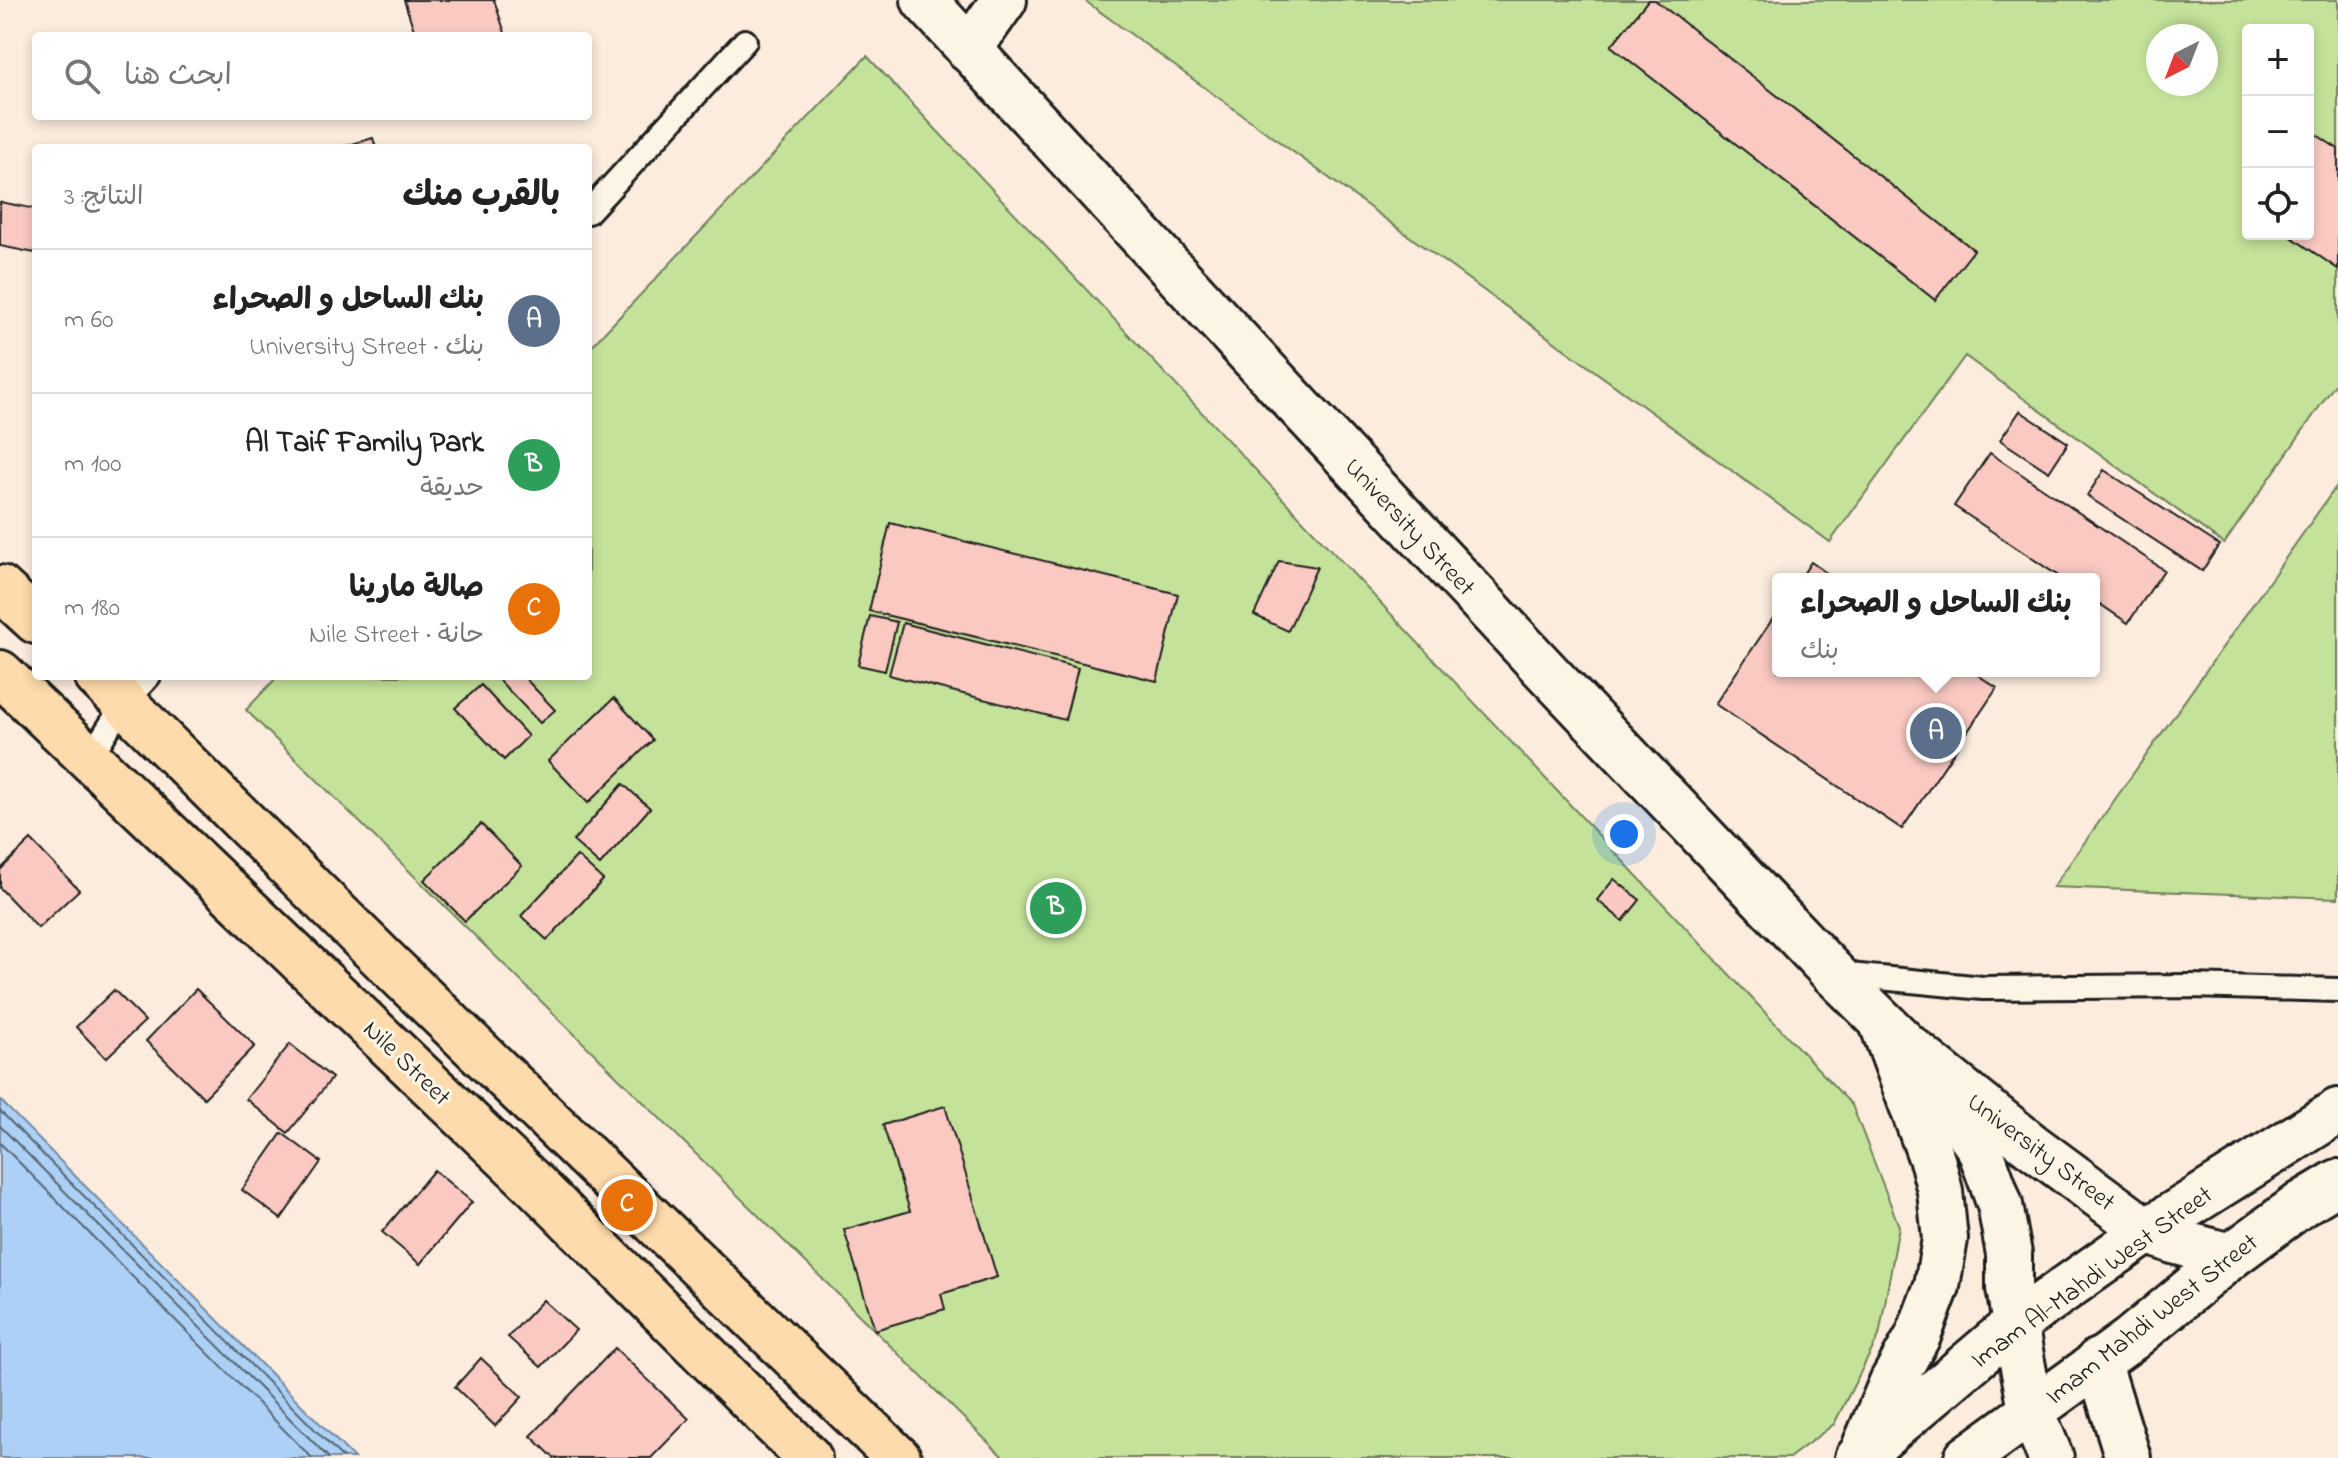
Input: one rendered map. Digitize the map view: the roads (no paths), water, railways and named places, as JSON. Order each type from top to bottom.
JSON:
[{"type":"main road","name":"University Street","points":[[924,0],[1259,365],[1893,1033],[2032,1146],[2147,1231],[2231,1256]]},
{"type":"main road","points":[[969,50],[1004,0]]},
{"type":"main road","points":[[0,588],[32,617]]},
{"type":"main road","name":"Nile Street","points":[[0,673],[534,1184],[809,1458]]},
{"type":"main road","points":[[123,685],[381,957],[898,1458]]},
{"type":"main road","name":"University Street","points":[[1893,1033],[1980,1149],[2000,1205],[2009,1254],[2009,1288],[2031,1410],[2051,1458]]},
{"type":"main road","points":[[1860,1456],[1892,1382],[1918,1336],[1937,1286],[1945,1239],[1940,1191],[1933,1163],[1893,1033]]},
{"type":"main road","name":"Imam Al-Mahdi West Street","points":[[1860,1456],[2015,1324],[2147,1231],[2338,1111]]},
{"type":"main road","name":"Imam Mahdi West Street","points":[[1967,1458],[2131,1339],[2231,1256],[2303,1203],[2338,1182]]},
{"type":"main road","points":[[2098,1361],[2128,1458]]},
{"type":"lane","points":[[592,208],[745,41]]},
{"type":"lane","points":[[90,757],[123,685]]},
{"type":"lane","points":[[1834,974],[1983,988],[2190,986],[2338,990]]},
{"type":"water","points":[[0,1100],[354,1458],[0,1458]]},
{"type":"place","name":"بنك الساحل و الصحراء","points":[[1936,733]]},
{"type":"place","name":"Al Taif Family Park","points":[[1056,908]]},
{"type":"place","name":"صالة مارينا","points":[[627,1205]]}]
